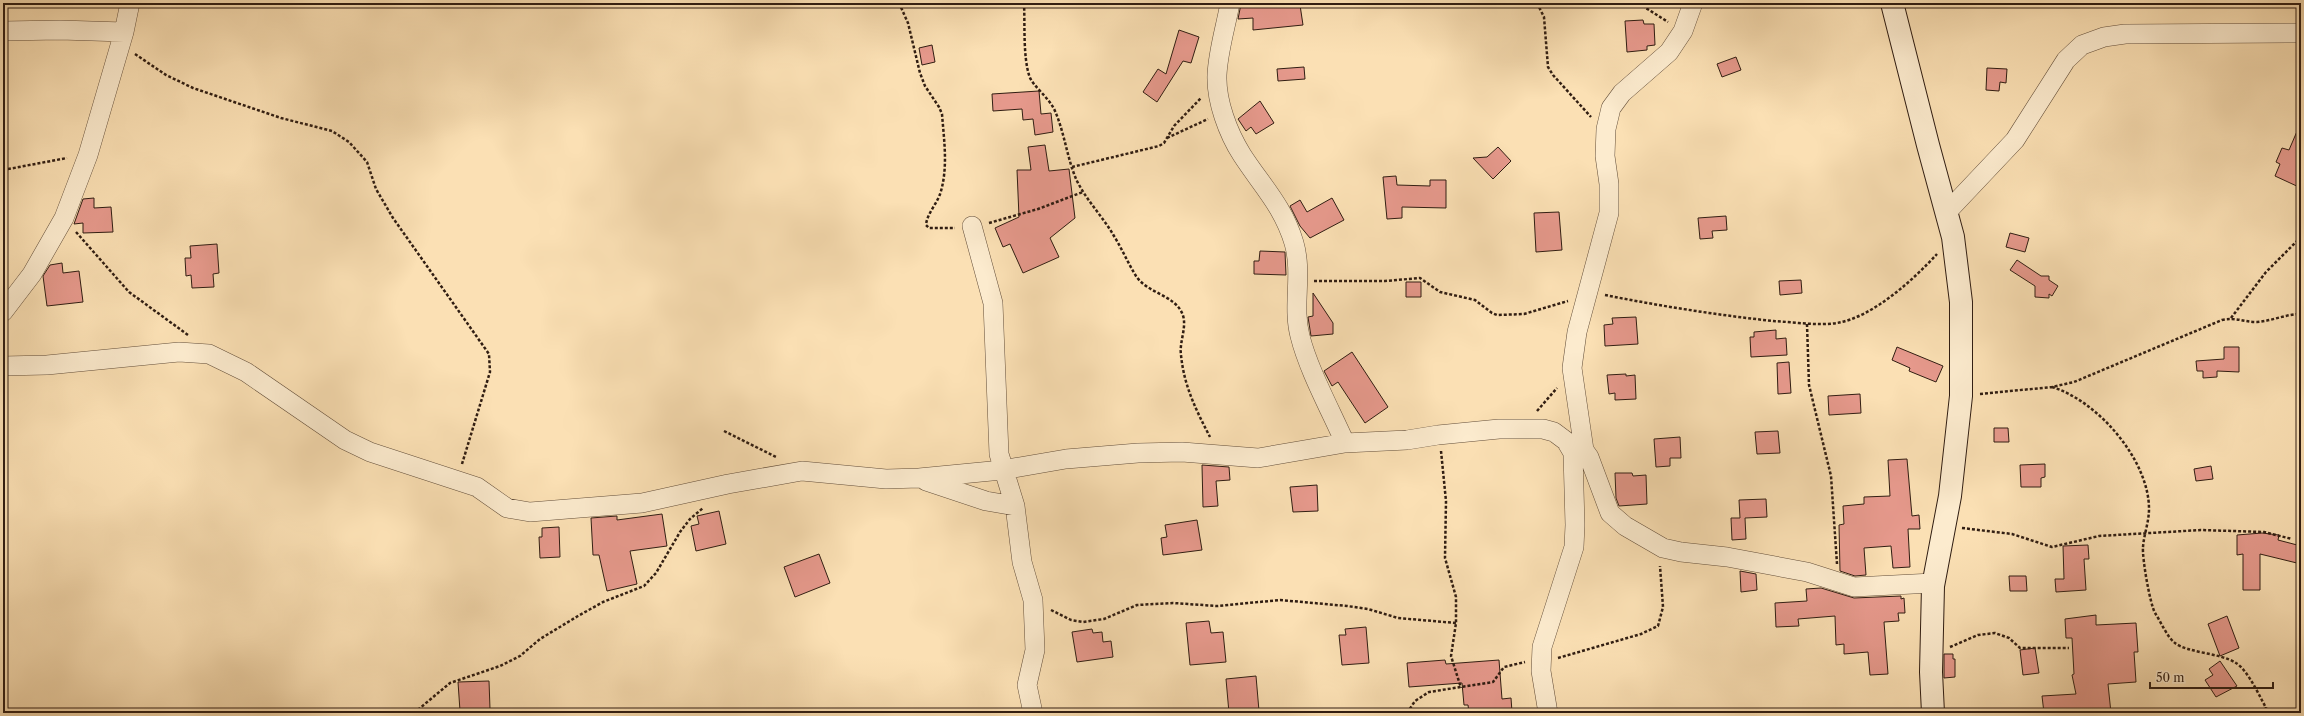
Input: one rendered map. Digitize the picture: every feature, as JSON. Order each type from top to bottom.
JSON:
[{"type":"street","points":[[3,312],[32,274],[64,218],[88,154],[122,38],[130,3]]},
{"type":"street","points":[[1230,3],[1217,75],[1223,113],[1230,134],[1242,155],[1271,194],[1287,224],[1294,245],[1299,281],[1297,315],[1300,336],[1345,443]]},
{"type":"street","points":[[1584,450],[1572,368],[1577,332],[1609,213],[1609,184],[1605,156],[1606,129],[1611,108],[1622,93],[1669,52],[1683,31],[1693,3]]},
{"type":"street","points":[[1892,3],[1953,237],[1961,302],[1961,396],[1950,496],[1933,583],[1933,713]]},
{"type":"street","points":[[3,32],[60,30],[122,38]]},
{"type":"street","points":[[1947,212],[2015,140],[2066,60],[2082,45],[2104,37],[2125,34],[2301,34]]},
{"type":"street","points":[[972,226],[993,303],[997,437],[1002,470],[1014,506],[1022,562],[1033,600],[1035,650],[1028,685],[1033,713]]},
{"type":"street","points":[[3,366],[46,365],[179,352],[209,354],[246,372],[345,440],[370,452],[477,487],[507,508],[530,512],[642,503],[728,484],[802,471],[886,479],[919,478],[1002,470],[1066,459],[1138,453],[1182,452],[1258,458],[1345,443],[1407,440],[1438,435],[1520,428],[1554,432],[1566,441],[1578,444],[1584,450],[1596,472],[1610,513],[1625,526],[1659,545],[1681,552],[1726,557],[1807,572],[1836,582],[1862,587],[1933,583]]},
{"type":"street","points":[[1548,713],[1540,659],[1546,634],[1574,547],[1575,535],[1573,453],[1566,441]]},
{"type":"street","points":[[919,478],[986,501],[1014,506]]},
{"type":"path","points":[[899,3],[908,23],[915,57],[925,86],[942,114],[945,162],[942,191],[938,201],[926,220],[926,225],[929,228],[935,229],[972,226],[1038,210],[1083,192]]},
{"type":"path","points":[[1024,3],[1028,74],[1055,110],[1072,167],[1083,192],[1114,235],[1136,276],[1143,285],[1171,301],[1182,313],[1185,324],[1180,344],[1180,355],[1189,397],[1219,454]]},
{"type":"path","points":[[1537,3],[1544,17],[1548,67],[1574,100],[1606,129]]},
{"type":"path","points":[[1638,3],[1683,31]]},
{"type":"path","points":[[122,38],[155,68],[192,88],[281,118],[332,131],[349,142],[360,153],[370,170],[376,189],[393,218],[489,354],[490,372],[458,480]]},
{"type":"path","points":[[1072,167],[1159,146],[1167,138],[1174,126],[1195,106],[1217,75]]},
{"type":"path","points":[[1167,138],[1223,113]]},
{"type":"path","points":[[3,170],[88,154]]},
{"type":"path","points":[[64,218],[129,292],[190,336],[209,354]]},
{"type":"path","points":[[1299,281],[1385,281],[1420,278],[1436,290],[1475,300],[1497,315],[1541,310],[1588,292],[1706,312],[1807,324],[1838,323],[1861,314],[1884,301],[1926,266],[1953,237]]},
{"type":"path","points":[[2230,318],[2266,272],[2301,237]]},
{"type":"path","points":[[1961,396],[2052,388],[2074,382],[2222,320],[2230,318],[2256,322],[2288,314],[2301,314]]},
{"type":"path","points":[[1807,324],[1809,385],[1831,476],[1837,553],[1836,582]]},
{"type":"path","points":[[1520,428],[1546,402],[1572,368]]},
{"type":"path","points":[[2052,388],[2079,398],[2128,448],[2147,490],[2149,510],[2143,548],[2143,561],[2153,608],[2169,635],[2176,644],[2236,663],[2270,713]]},
{"type":"path","points":[[724,431],[790,463],[802,471]]},
{"type":"path","points":[[1438,435],[1446,501],[1444,553],[1454,585],[1456,623],[1451,656],[1461,688]]},
{"type":"path","points":[[414,713],[450,683],[506,663],[520,656],[540,639],[603,602],[644,586],[656,573],[690,519],[705,507]]},
{"type":"path","points":[[1943,534],[1954,528],[1973,529],[2022,536],[2042,545],[2052,547],[2099,536],[2200,530],[2277,533],[2292,539]]},
{"type":"path","points":[[1407,713],[1421,695],[1440,690],[1493,682],[1504,666],[1574,654],[1641,634],[1658,626],[1663,607],[1659,545]]},
{"type":"path","points":[[1033,600],[1071,620],[1082,622],[1104,619],[1137,605],[1173,603],[1217,606],[1280,600],[1347,606],[1368,609],[1398,618],[1456,623]]},
{"type":"path","points":[[1932,650],[1954,646],[1967,639],[1990,633],[2001,634],[2020,648],[2069,648]]},
{"type":"path","points":[[2256,713],[2266,708]]},
{"type":"building","points":[[1282,3],[1282,6],[1300,5],[1303,25],[1253,30],[1253,18],[1238,19],[1241,4]]},
{"type":"building","points":[[1643,20],[1644,24],[1654,24],[1655,45],[1647,46],[1647,50],[1627,52],[1625,21]]},
{"type":"building","points":[[1179,30],[1199,37],[1191,63],[1183,61],[1157,102],[1143,92],[1158,69],[1166,74]]},
{"type":"building","points":[[932,45],[935,62],[922,65],[919,48]]},
{"type":"building","points":[[1736,57],[1741,70],[1722,77],[1717,64]]},
{"type":"building","points":[[1304,67],[1305,79],[1278,81],[1277,69]]},
{"type":"building","points":[[1987,68],[2007,69],[2006,83],[2000,82],[1999,91],[1986,90]]},
{"type":"building","points":[[1039,91],[1041,114],[1051,113],[1053,132],[1035,135],[1033,119],[1023,120],[1022,109],[993,111],[992,94]]},
{"type":"building","points":[[1260,101],[1274,123],[1256,134],[1251,127],[1246,131],[1238,119]]},
{"type":"building","points":[[2301,122],[2301,188],[2275,176],[2280,164],[2276,162],[2282,148],[2289,150]]},
{"type":"building","points":[[1045,145],[1049,171],[1069,169],[1075,218],[1050,238],[1059,257],[1023,273],[1010,244],[1003,247],[995,228],[1019,217],[1017,170],[1031,170],[1028,147]]},
{"type":"building","points":[[1498,147],[1511,161],[1493,179],[1473,158],[1487,157]]},
{"type":"building","points":[[1396,176],[1397,185],[1430,186],[1430,180],[1446,180],[1446,208],[1402,207],[1402,218],[1387,219],[1383,177]]},
{"type":"building","points":[[94,198],[94,208],[111,207],[113,232],[83,233],[83,223],[74,224],[83,199]]},
{"type":"building","points":[[1332,198],[1344,220],[1310,238],[1300,226],[1290,206],[1300,200],[1307,212]]},
{"type":"building","points":[[1559,212],[1562,250],[1536,252],[1534,213]]},
{"type":"building","points":[[1726,216],[1727,230],[1712,231],[1713,238],[1700,239],[1698,218]]},
{"type":"building","points":[[2010,233],[2029,238],[2025,252],[2006,247]]},
{"type":"building","points":[[217,244],[219,273],[213,274],[214,287],[192,288],[191,275],[186,276],[185,258],[191,258],[190,246]]},
{"type":"building","points":[[1260,251],[1285,252],[1286,275],[1254,274],[1254,261],[1259,261]]},
{"type":"building","points":[[2017,260],[2041,276],[2049,276],[2049,280],[2058,286],[2052,296],[2049,294],[2049,298],[2035,297],[2035,286],[2010,270]]},
{"type":"building","points":[[62,263],[63,273],[79,271],[83,302],[47,306],[43,276],[50,265]]},
{"type":"building","points":[[1801,280],[1802,293],[1780,295],[1779,281]]},
{"type":"building","points":[[1406,282],[1421,282],[1421,297],[1406,297]]},
{"type":"building","points":[[1313,293],[1333,323],[1333,334],[1311,336],[1308,317],[1313,316]]},
{"type":"building","points":[[1636,317],[1638,344],[1605,346],[1604,325],[1613,324],[1612,318]]},
{"type":"building","points":[[1776,330],[1776,339],[1786,338],[1787,355],[1751,357],[1750,337],[1754,337],[1754,332]]},
{"type":"building","points":[[1897,347],[1943,366],[1936,382],[1909,371],[1910,368],[1892,360]]},
{"type":"building","points":[[2224,347],[2239,347],[2239,372],[2217,371],[2217,377],[2203,378],[2203,371],[2197,371],[2196,361],[2224,359]]},
{"type":"building","points":[[1352,352],[1388,407],[1365,423],[1338,382],[1332,386],[1324,371]]},
{"type":"building","points":[[1789,362],[1791,393],[1778,394],[1777,363]]},
{"type":"building","points":[[1626,374],[1626,376],[1635,375],[1636,399],[1615,400],[1615,393],[1609,394],[1607,375]]},
{"type":"building","points":[[1860,394],[1861,413],[1829,415],[1828,396]]},
{"type":"building","points":[[1994,428],[2008,428],[2009,442],[1994,442]]},
{"type":"building","points":[[1778,431],[1780,453],[1757,454],[1755,432]]},
{"type":"building","points":[[1680,437],[1681,458],[1670,458],[1670,466],[1656,467],[1654,439]]},
{"type":"building","points":[[1907,459],[1912,516],[1919,515],[1920,529],[1908,529],[1910,567],[1893,568],[1891,546],[1864,548],[1866,575],[1855,576],[1840,571],[1839,525],[1844,524],[1843,506],[1864,504],[1864,497],[1890,496],[1888,460]]},
{"type":"building","points":[[2045,464],[2045,477],[2041,478],[2041,487],[2021,487],[2020,465]]},
{"type":"building","points":[[1202,465],[1229,467],[1230,480],[1216,481],[1218,506],[1203,507]]},
{"type":"building","points":[[2211,466],[2213,479],[2196,481],[2194,469]]},
{"type":"building","points":[[1615,473],[1632,473],[1633,476],[1646,475],[1647,504],[1619,506],[1616,498]]},
{"type":"building","points":[[1317,485],[1318,511],[1293,512],[1290,487]]},
{"type":"building","points":[[1766,499],[1767,517],[1745,518],[1746,539],[1732,540],[1731,518],[1740,518],[1739,500]]},
{"type":"building","points":[[719,511],[726,544],[696,551],[691,526],[699,524],[697,516]]},
{"type":"building","points":[[662,514],[667,546],[630,551],[637,584],[607,591],[599,555],[593,555],[591,518],[617,516],[617,520]]},
{"type":"building","points":[[1197,520],[1202,550],[1163,555],[1161,538],[1167,537],[1165,525]]},
{"type":"building","points":[[559,527],[560,557],[540,558],[539,537],[542,537],[542,528]]},
{"type":"building","points":[[2262,533],[2279,535],[2278,540],[2301,546],[2301,564],[2260,554],[2260,590],[2243,590],[2243,554],[2237,555],[2237,535]]},
{"type":"building","points":[[2088,545],[2089,559],[2084,559],[2086,590],[2056,592],[2055,579],[2064,579],[2063,546]]},
{"type":"building","points":[[819,554],[830,583],[795,597],[784,567]]},
{"type":"building","points":[[1740,571],[1756,574],[1757,590],[1741,592]]},
{"type":"building","points":[[2009,576],[2026,576],[2027,591],[2010,591]]},
{"type":"building","points":[[1821,588],[1854,598],[1901,596],[1901,599],[1904,598],[1905,613],[1898,613],[1899,621],[1884,622],[1888,674],[1870,675],[1868,652],[1844,654],[1844,644],[1836,645],[1835,616],[1798,619],[1799,626],[1776,627],[1775,603],[1807,601],[1806,589]]},
{"type":"building","points":[[2096,615],[2096,625],[2136,623],[2138,652],[2134,652],[2136,682],[2108,684],[2111,713],[2044,713],[2042,696],[2076,694],[2072,675],[2074,674],[2072,638],[2066,638],[2065,619]]},
{"type":"building","points":[[2227,616],[2239,648],[2220,656],[2208,624]]},
{"type":"building","points":[[1209,621],[1211,633],[1223,632],[1226,662],[1190,665],[1186,623]]},
{"type":"building","points":[[1366,627],[1369,663],[1342,665],[1339,635],[1346,635],[1345,629]]},
{"type":"building","points":[[1092,629],[1093,633],[1102,632],[1103,642],[1111,641],[1113,657],[1077,662],[1072,632]]},
{"type":"building","points":[[2035,648],[2039,673],[2023,675],[2020,650]]},
{"type":"building","points":[[1944,654],[1953,654],[1953,659],[1955,659],[1955,677],[1944,678]]},
{"type":"building","points":[[1445,660],[1446,664],[1499,660],[1502,699],[1511,698],[1512,712],[1469,713],[1468,705],[1464,705],[1462,683],[1409,687],[1407,663]]},
{"type":"building","points":[[2220,661],[2237,686],[2216,697],[2205,680],[2213,675],[2209,669]]},
{"type":"building","points":[[1256,676],[1259,711],[1229,713],[1226,679]]},
{"type":"building","points":[[489,681],[490,709],[460,711],[458,682]]}]
